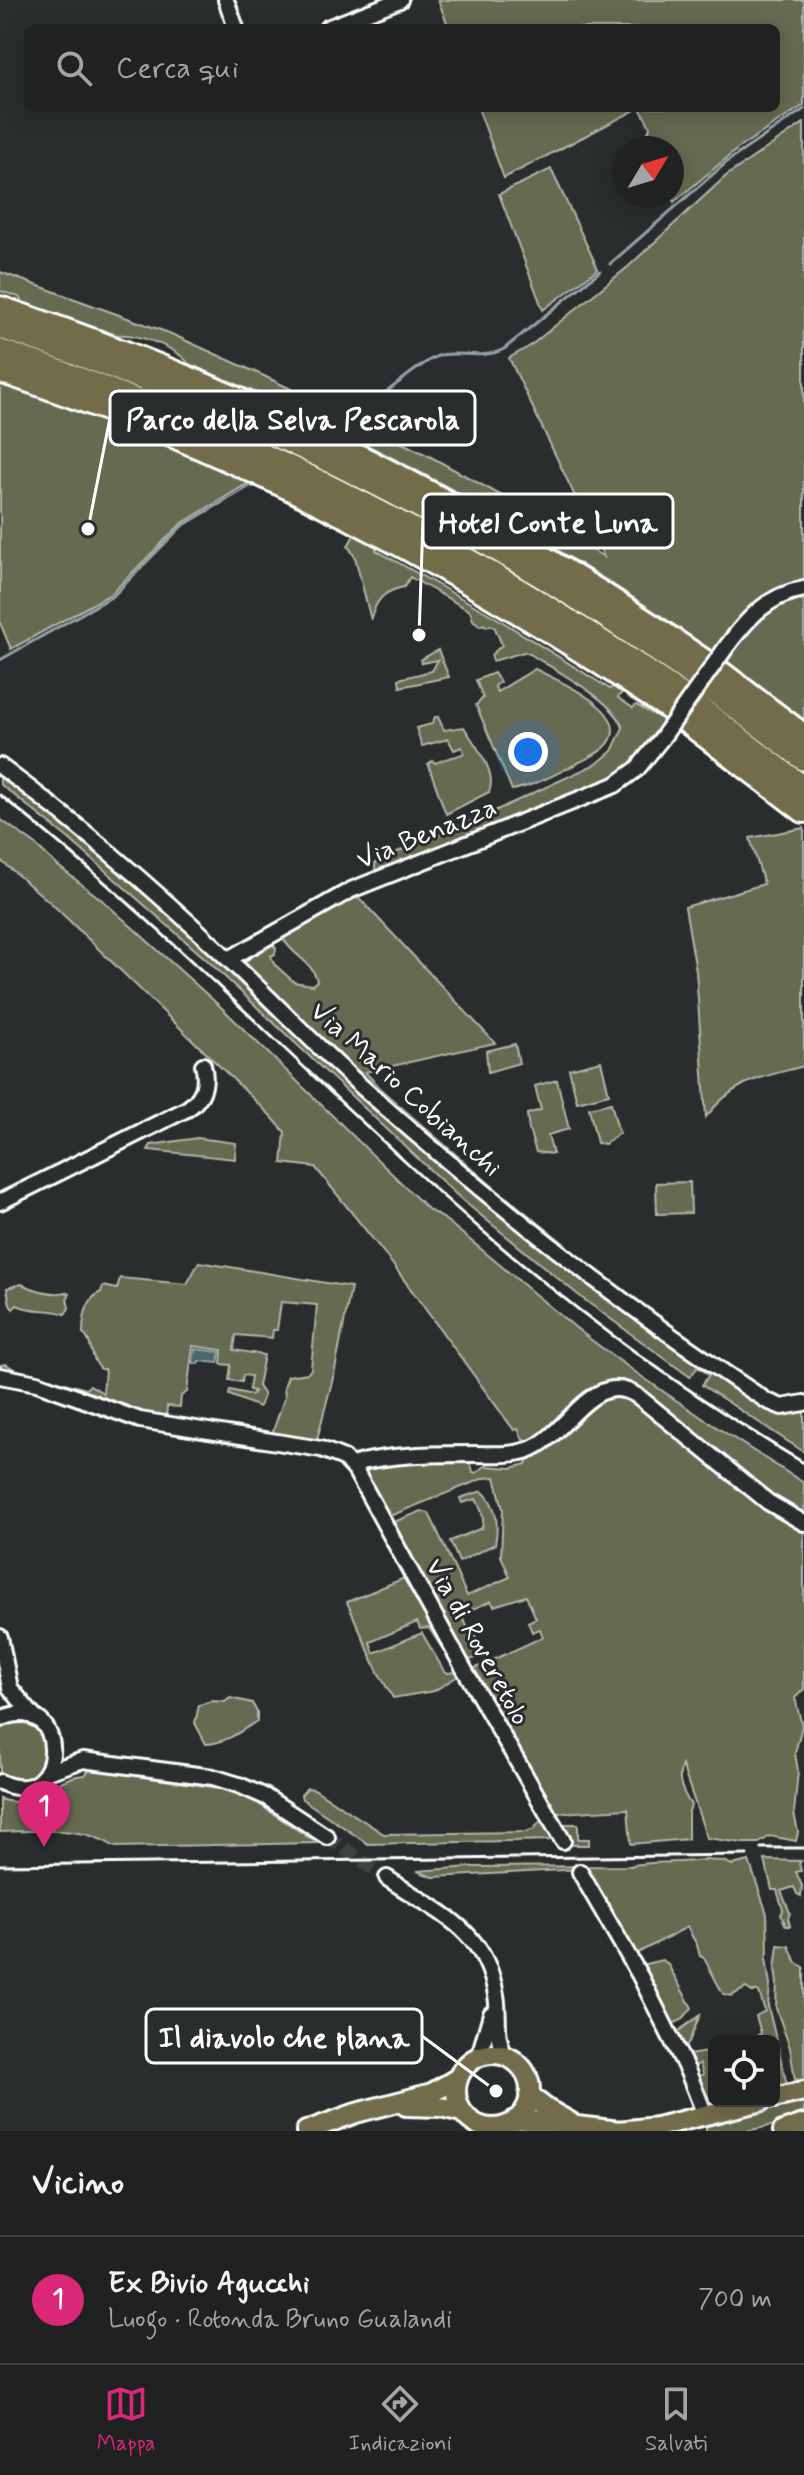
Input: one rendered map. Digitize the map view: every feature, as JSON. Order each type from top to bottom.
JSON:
[{"type":"highway","points":[[0,308],[145,360],[330,440],[508,535],[620,604],[804,811]]},
{"type":"highway","points":[[0,327],[182,394],[272,433],[447,521],[555,583],[695,691],[804,788]]},
{"type":"highway","points":[[0,351],[175,416],[361,501],[501,578],[695,691],[804,759]]},
{"type":"highway","points":[[0,371],[168,433],[263,474],[354,518],[543,624],[804,736]]},
{"type":"main road","points":[[306,2131],[356,2113],[432,2093],[458,2078],[467,2065],[479,2056],[493,2054],[505,2056],[523,2070],[529,2082],[529,2095],[523,2111],[511,2125]]},
{"type":"main road","points":[[458,2078],[456,2095],[462,2112]]},
{"type":"main road","points":[[780,2097],[804,2091]]},
{"type":"main road","points":[[529,2095],[550,2112],[576,2124]]},
{"type":"main road","points":[[384,2107],[441,2107],[462,2112],[486,2129],[511,2125],[576,2124],[619,2131],[645,2129],[738,2107]]},
{"type":"main road","points":[[783,2131],[804,2124]]},
{"type":"street","points":[[226,0],[235,24]]},
{"type":"street","points":[[337,24],[400,0]]},
{"type":"street","name":"Via Benazza","points":[[229,959],[351,890],[615,785],[637,769],[662,738],[744,624],[766,603],[804,589]]},
{"type":"street","name":"Via Mario Cobianchi","points":[[0,766],[113,855],[229,959],[369,1094],[552,1249],[767,1401],[782,1407],[804,1403]]},
{"type":"street","points":[[0,1202],[187,1109],[202,1094],[206,1083],[203,1065]]},
{"type":"street","points":[[0,1376],[37,1383],[140,1420],[327,1450],[352,1465],[368,1461],[504,1455],[526,1451],[548,1439],[598,1393],[622,1389],[639,1397],[775,1507],[804,1523]]},
{"type":"street","name":"Via di Roveretolo","points":[[352,1465],[563,1841]]},
{"type":"street","points":[[0,1637],[10,1688],[51,1736],[83,1760]]},
{"type":"street","points":[[10,1688],[0,1718],[18,1715],[35,1718]]},
{"type":"street","points":[[0,1782],[24,1786],[39,1780],[47,1772],[54,1755],[51,1736]]},
{"type":"street","points":[[47,1772],[83,1760],[203,1775],[239,1785],[274,1801],[327,1837]]},
{"type":"street","points":[[580,1872],[640,1976],[688,2072],[705,2115]]},
{"type":"street","points":[[387,1878],[471,1937],[488,1963],[497,2005],[497,2036],[505,2056]]},
{"type":"street","points":[[479,2056],[487,2032],[494,1986]]},
{"type":"green space","points":[[438,0],[804,0],[804,105],[740,147],[684,194],[684,136],[647,136],[650,127],[642,112],[780,112],[780,24],[447,24]]},
{"type":"green space","points":[[479,112],[631,112],[504,178]]},
{"type":"green space","points":[[804,123],[804,584],[773,592],[750,606],[713,652],[651,609],[524,530],[393,458],[258,393],[189,364],[156,342],[117,335],[23,303],[19,297],[0,291],[0,272],[169,333],[431,457],[604,557],[509,358],[530,346],[629,266],[726,176]]},
{"type":"green space","points":[[551,169],[598,269],[543,310],[499,194]]},
{"type":"green space","points":[[0,383],[125,429],[258,486],[247,484],[181,524],[111,594],[11,649],[0,623]]},
{"type":"green space","points":[[355,533],[378,546],[376,550],[495,617],[610,689],[614,686],[622,692],[618,698],[633,708],[636,705],[664,720],[643,754],[620,776],[382,870],[375,869],[375,863],[383,858],[598,763],[612,751],[623,728],[609,707],[597,697],[530,654],[524,652],[493,661],[491,655],[502,645],[495,628],[484,624],[480,626],[473,620],[470,611],[410,577],[404,587],[382,598],[371,620],[355,557],[348,546]]},
{"type":"green space","points":[[804,600],[804,720],[727,662],[759,621],[779,607]]},
{"type":"green space","points":[[438,650],[449,677],[400,687],[399,679],[432,671],[438,660],[421,663],[420,660]]},
{"type":"green space","points":[[535,669],[590,699],[611,721],[613,733],[607,745],[597,753],[545,779],[512,790],[476,705],[483,698],[476,680],[494,673],[500,682],[495,686],[497,692]]},
{"type":"green space","points":[[438,717],[444,730],[464,727],[484,758],[491,784],[489,792],[446,814],[428,764],[464,753],[462,747],[454,750],[448,739],[422,746],[416,728],[432,724]]},
{"type":"green space","points":[[0,774],[130,877],[373,1104],[542,1248],[645,1325],[765,1406],[804,1409],[804,1452],[702,1385],[709,1375],[698,1367],[690,1377],[582,1298],[461,1199],[207,960],[68,838],[0,784]]},
{"type":"green space","points":[[0,819],[102,900],[223,1009],[429,1210],[443,1218],[616,1358],[804,1483],[804,1516],[775,1499],[629,1383],[611,1382],[597,1387],[552,1428],[524,1442],[518,1429],[514,1430],[385,1254],[315,1167],[282,1163],[285,1132],[271,1116],[52,904],[0,860]]},
{"type":"green space","points":[[804,828],[804,1066],[762,1077],[739,1087],[706,1117],[696,971],[685,907],[764,884],[750,838]]},
{"type":"green space","points":[[350,897],[360,899],[495,1043],[365,1072],[491,1185],[566,1245],[562,1246],[521,1214],[441,1147],[249,970],[246,962],[255,952],[272,942],[276,949],[271,956],[274,964],[294,982],[312,985],[317,981],[315,974],[282,936]]},
{"type":"green space","points":[[515,1044],[519,1063],[488,1072],[486,1051]]},
{"type":"green space","points":[[601,1061],[609,1094],[577,1102],[569,1069]]},
{"type":"green space","points":[[557,1080],[569,1129],[548,1135],[553,1154],[536,1152],[527,1114],[541,1110],[535,1086]]},
{"type":"green space","points":[[611,1103],[619,1133],[605,1144],[597,1143],[589,1108]]},
{"type":"green space","points":[[197,1138],[236,1143],[235,1159],[148,1150],[151,1145]]},
{"type":"green space","points":[[690,1182],[691,1213],[657,1214],[656,1183]]},
{"type":"green space","points":[[199,1262],[351,1287],[335,1370],[316,1443],[274,1437],[272,1434],[285,1396],[288,1376],[308,1373],[311,1369],[317,1305],[281,1302],[277,1330],[273,1330],[272,1338],[236,1335],[234,1350],[264,1355],[258,1386],[264,1395],[259,1407],[229,1395],[230,1390],[252,1395],[254,1391],[249,1390],[251,1376],[243,1375],[242,1382],[229,1380],[231,1365],[221,1364],[222,1350],[193,1346],[187,1392],[181,1396],[180,1407],[167,1406],[166,1419],[0,1371],[0,1365],[6,1364],[86,1389],[90,1385],[103,1393],[105,1369],[97,1365],[83,1333],[85,1315],[92,1299],[103,1286],[117,1289],[120,1278],[187,1284]]},
{"type":"green space","points":[[21,1284],[43,1291],[70,1294],[67,1299],[69,1308],[65,1314],[17,1305],[13,1309],[7,1288]]},
{"type":"green space","points":[[627,1396],[804,1529],[804,1689],[795,1698],[802,1726],[795,1753],[798,1771],[794,1813],[798,1832],[796,1841],[770,1836],[759,1843],[707,1838],[682,1765],[681,1786],[691,1805],[688,1839],[631,1844],[628,1809],[558,1813],[553,1810],[471,1670],[543,1637],[540,1629],[532,1632],[528,1622],[536,1618],[526,1596],[494,1606],[491,1601],[461,1614],[481,1649],[482,1656],[470,1660],[463,1655],[391,1523],[422,1511],[429,1513],[467,1596],[510,1577],[501,1556],[503,1509],[495,1477],[484,1478],[390,1516],[384,1514],[363,1475],[373,1466],[470,1460],[476,1473],[485,1466],[512,1468],[526,1464],[595,1402],[605,1397]]},
{"type":"green space","points":[[482,1491],[496,1515],[495,1544],[459,1562],[450,1541],[482,1528],[483,1520],[476,1499],[462,1503],[460,1498]]},
{"type":"green space","points":[[409,1576],[453,1658],[449,1659],[429,1628],[420,1629],[417,1622],[370,1642],[374,1653],[422,1633],[444,1671],[459,1671],[461,1674],[434,1691],[393,1698],[347,1602]]},
{"type":"green space","points":[[230,1698],[252,1703],[257,1712],[257,1721],[227,1739],[206,1744],[195,1723],[199,1705],[212,1701],[225,1702]]},
{"type":"green space","points":[[18,1721],[34,1727],[43,1737],[46,1749],[38,1771],[28,1778],[15,1779],[0,1773],[0,1727]]},
{"type":"green space","points":[[90,1769],[219,1788],[251,1799],[317,1843],[115,1847],[74,1832],[0,1832],[0,1799],[12,1802],[34,1798],[63,1781],[85,1775]]},
{"type":"green space","points":[[307,1788],[314,1789],[384,1834],[526,1832],[534,1829],[543,1818],[556,1840],[368,1844],[302,1799],[301,1795]]},
{"type":"green space","points":[[560,1824],[578,1824],[578,1839],[589,1839],[589,1845],[571,1845]]},
{"type":"green space","points":[[765,1860],[801,1861],[801,1871],[796,1872],[802,1886],[801,1896],[794,1887],[781,1891],[790,1913],[790,1926],[786,1926],[781,1915],[783,1910],[777,1890],[772,1890]]},
{"type":"green space","points":[[723,1861],[732,1865],[749,1861],[767,1914],[768,2006],[775,2035],[758,2035],[761,2033],[756,2016],[765,2011],[759,1992],[746,1988],[731,1996],[723,1994],[687,1927],[634,1955],[583,1869],[433,1877],[417,1871],[471,1867],[630,1866]]},
{"type":"green space","points":[[778,1945],[789,1946],[796,1963],[804,1967],[804,2079],[795,2080],[790,2048],[776,2008]]},
{"type":"green space","points":[[662,1960],[667,1963],[692,2008],[682,2020],[670,2025],[641,1965]]},
{"type":"green space","points":[[700,2015],[689,2042],[684,2048],[676,2033]]},
{"type":"green space","points":[[708,2052],[708,2095],[698,2077],[703,2074],[700,2064],[693,2066],[688,2055]]},
{"type":"green space","points":[[780,2056],[787,2085],[780,2087]]},
{"type":"green space","points":[[804,2097],[804,2119],[746,2131],[706,2131],[706,2124],[713,2119],[763,2107],[780,2107],[780,2103]]},
{"type":"water","points":[[195,1349],[220,1352],[218,1363],[193,1363]]},
{"type":"waterway","points":[[610,264],[728,161],[804,109]]},
{"type":"waterway","points":[[363,410],[434,358],[449,354],[481,355],[504,349],[600,271]]},
{"type":"waterway","points":[[0,660],[113,596],[182,526],[250,486]]},
{"type":"tunnel","points":[[327,1837],[387,1878]]},
{"type":"railway","points":[[0,795],[115,891],[389,1147],[529,1270],[663,1372],[804,1463]]},
{"type":"railway","points":[[761,1848],[804,1848]]},
{"type":"railway","points":[[0,1865],[747,1855]]},
{"type":"place","name":"Parco della Selva Pescarola","points":[[88,529]]},
{"type":"place","name":"Hotel Conte Luna","points":[[419,635]]},
{"type":"place","name":"Ex Bivio Agucchi","points":[[44,1847]]},
{"type":"place","name":"Il diavolo che plana","points":[[496,2091]]}]
